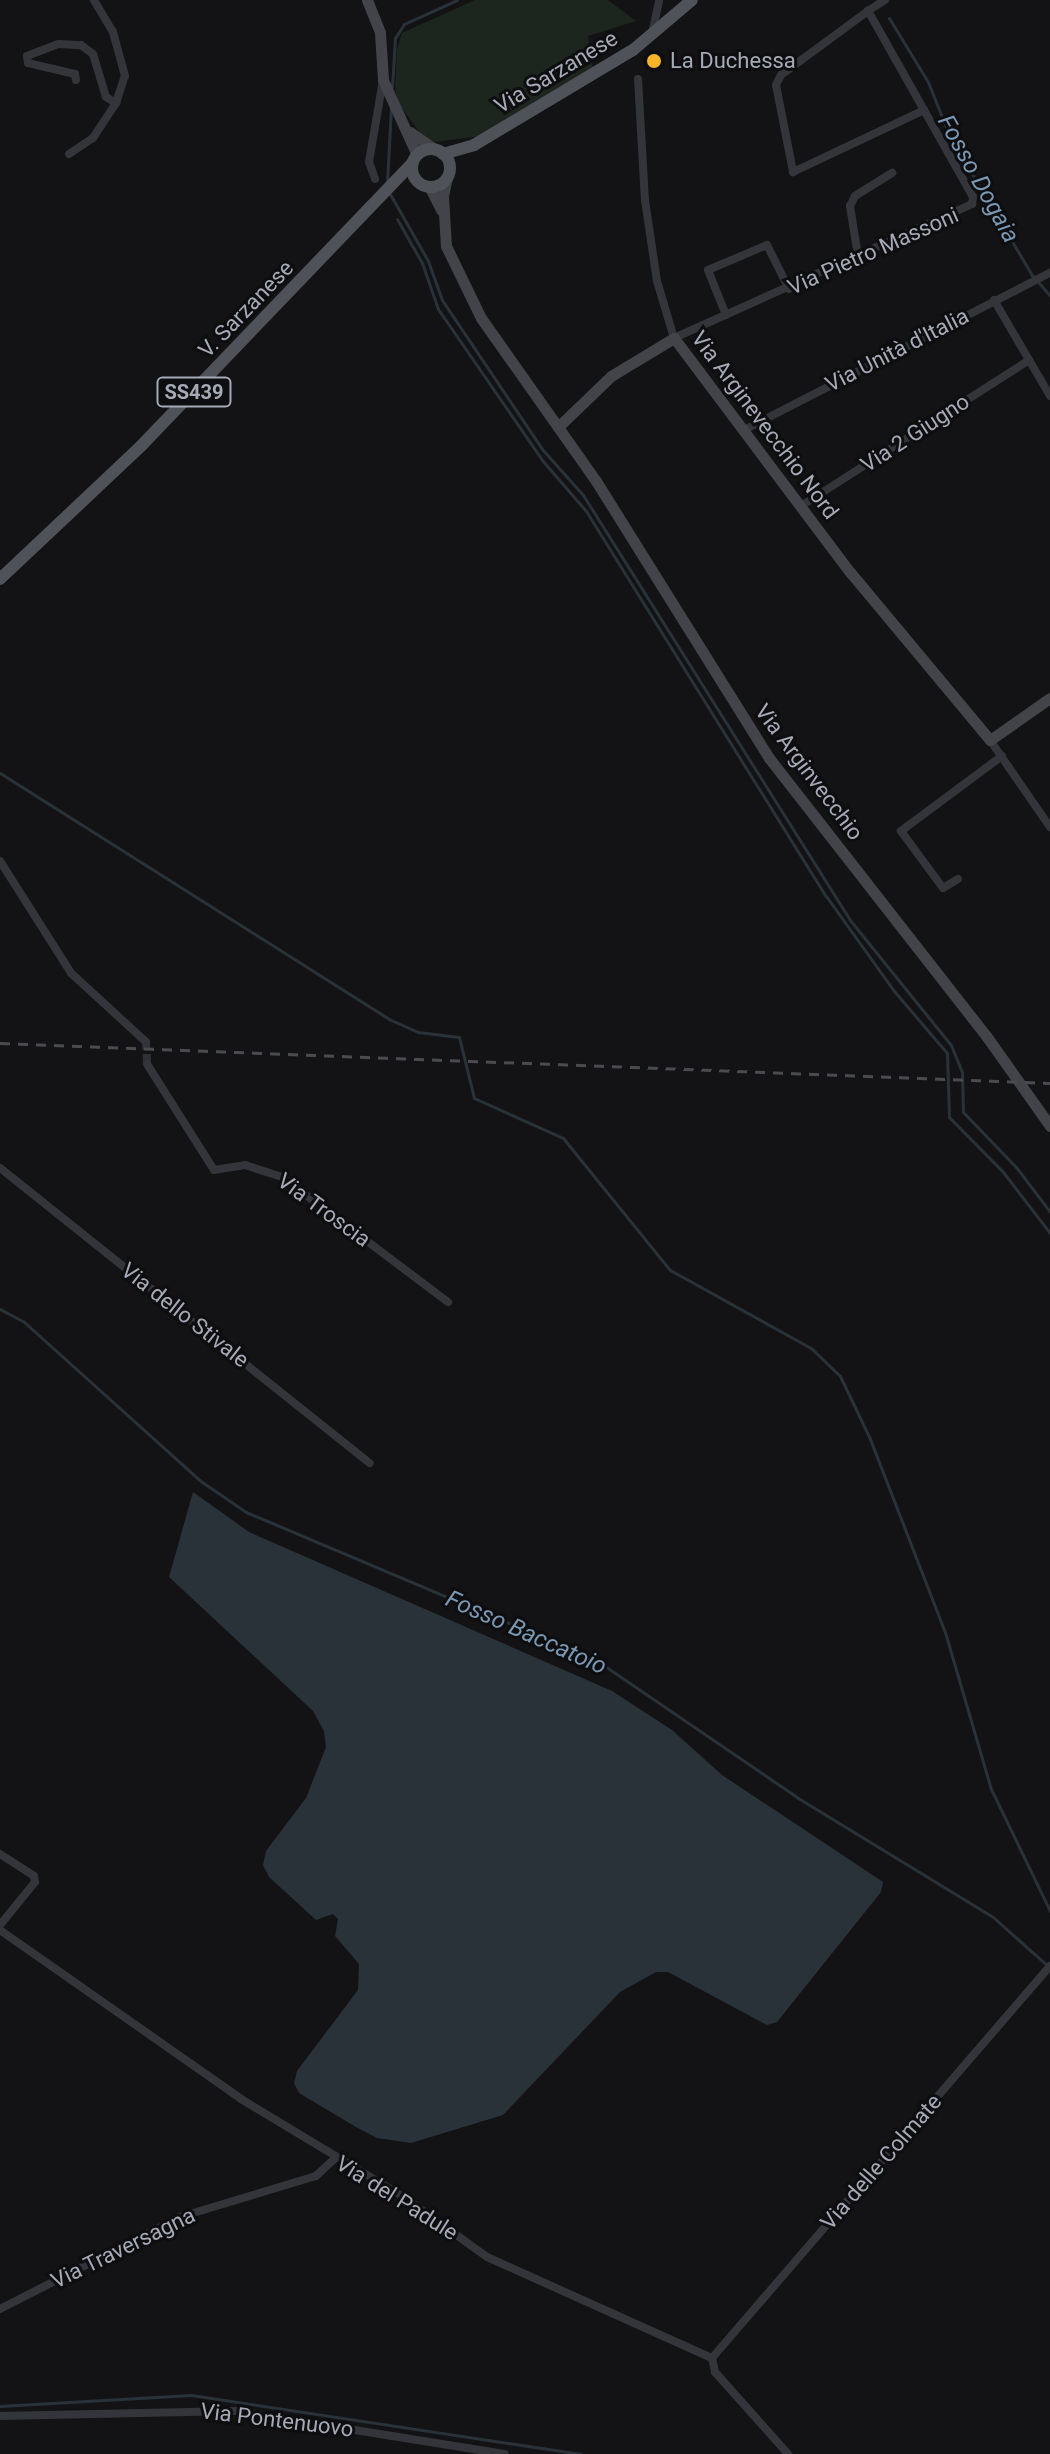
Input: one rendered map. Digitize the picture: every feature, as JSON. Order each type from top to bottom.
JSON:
[{"type":"main road","name":"Via Sarzanese","points":[[474,145],[652,35],[692,0]]},
{"type":"main road","points":[[368,1],[380,33],[385,86],[407,130],[425,186],[443,214]]},
{"type":"main road","points":[[407,130],[439,152],[448,172],[443,214]]},
{"type":"main road","points":[[414,159],[474,145]]},
{"type":"main road","points":[[391,189],[425,186],[448,172],[474,145]]},
{"type":"main road","name":"SS439","points":[[391,189],[414,159]]},
{"type":"main road","name":"V. Sarzanese","points":[[0,579],[130,457],[391,189]]},
{"type":"main road","name":"Via Arginvecchio","points":[[443,214],[457,277],[558,427],[769,758],[987,1037],[1050,1126]]},
{"type":"main road","points":[[558,427],[611,376],[674,338]]},
{"type":"main road","name":"Via Arginevecchio Nord","points":[[674,338],[746,429],[801,506],[990,740]]},
{"type":"main road","points":[[990,740],[1050,698]]},
{"type":"street","points":[[69,154],[93,138],[116,103],[125,76],[113,32],[94,0]]},
{"type":"street","points":[[652,35],[659,0]]},
{"type":"street","points":[[885,0],[781,75],[776,85],[793,172],[924,110]]},
{"type":"street","name":"Via Pietro Massoni","points":[[674,338],[789,289],[972,204],[973,197],[868,11]]},
{"type":"street","points":[[76,80],[75,74],[28,63],[27,56],[59,44],[81,45],[93,54],[106,97],[116,103]]},
{"type":"street","name":"Via Arginevecchio Nord","points":[[638,79],[645,200],[660,296],[674,338]]},
{"type":"street","points":[[375,179],[369,162],[385,86]]},
{"type":"street","points":[[858,256],[850,206],[855,196],[892,173]]},
{"type":"street","points":[[726,315],[708,270],[767,245],[789,289]]},
{"type":"street","name":"Via Unità d'Italia","points":[[746,429],[1046,275]]},
{"type":"street","points":[[994,300],[1050,396]]},
{"type":"street","name":"Via 2 Giugno","points":[[801,506],[1029,360]]},
{"type":"street","points":[[990,740],[1050,827]]},
{"type":"street","points":[[958,879],[943,888],[901,831],[1002,756]]},
{"type":"street","points":[[0,861],[71,973],[146,1042]]},
{"type":"street","name":"Via Troscia","points":[[147,1064],[214,1170],[245,1165],[282,1177],[448,1302]]},
{"type":"street","name":"Via dello Stivale","points":[[0,1168],[370,1463]]},
{"type":"street","points":[[0,1854],[34,1876],[35,1882],[0,1928]]},
{"type":"street","name":"Via del Padule","points":[[0,1928],[241,2099],[405,2198],[487,2257],[712,2358]]},
{"type":"street","name":"Via delle Colmate","points":[[712,2358],[1050,1966]]},
{"type":"street","name":"Via Traversagna","points":[[0,2309],[180,2217],[316,2176],[335,2158]]},
{"type":"street","points":[[712,2358],[715,2372],[788,2454]]},
{"type":"street","name":"Via Pontenuovo","points":[[0,2416],[236,2411],[505,2454]]},
{"type":"shaded area","points":[[475,0],[608,0],[636,21],[588,36],[593,68],[482,136],[434,142],[421,134],[401,107],[395,90],[397,49],[402,33]]},
{"type":"shaded area","points":[[193,1492],[249,1532],[612,1691],[672,1730],[722,1775],[883,1882],[881,1892],[777,2022],[767,2025],[668,1972],[656,1972],[620,1992],[503,2115],[411,2143],[377,2138],[356,2127],[299,2093],[294,2083],[297,2071],[358,1990],[359,1964],[335,1936],[338,1919],[333,1914],[316,1920],[269,1877],[263,1865],[266,1851],[306,1798],[326,1747],[324,1731],[313,1711],[169,1577]]},
{"type":"waterway","points":[[392,87],[395,38],[404,24],[457,0]]},
{"type":"waterway","name":"Fosso Dogaia","points":[[889,18],[928,82],[950,137],[1032,275],[1050,296]]},
{"type":"waterway","points":[[387,183],[391,107]]},
{"type":"waterway","points":[[390,194],[428,261],[442,300],[542,449],[583,495],[850,920],[951,1045],[962,1072],[963,1112],[1016,1167],[1050,1212]]},
{"type":"waterway","points":[[397,219],[422,263],[438,309],[542,460],[586,511],[826,896],[894,991],[947,1053],[949,1117],[1003,1172],[1050,1233]]},
{"type":"waterway","points":[[0,773],[391,1020],[418,1032],[459,1037],[474,1098],[563,1138],[670,1270],[811,1348],[840,1376],[870,1439],[945,1632],[991,1789],[1050,1911]]},
{"type":"waterway","name":"Fosso Baccatoio","points":[[0,1309],[23,1321],[202,1482],[246,1512],[596,1660],[798,1798],[993,1917],[1049,1967]]},
{"type":"waterway","points":[[0,2406],[191,2395],[581,2454]]},
{"type":"tunnel","points":[[146,1042],[147,1064]]},
{"type":"railway","points":[[0,1043],[1050,1083]]},
{"type":"place","name":"La Duchessa","points":[[654,61]]}]
